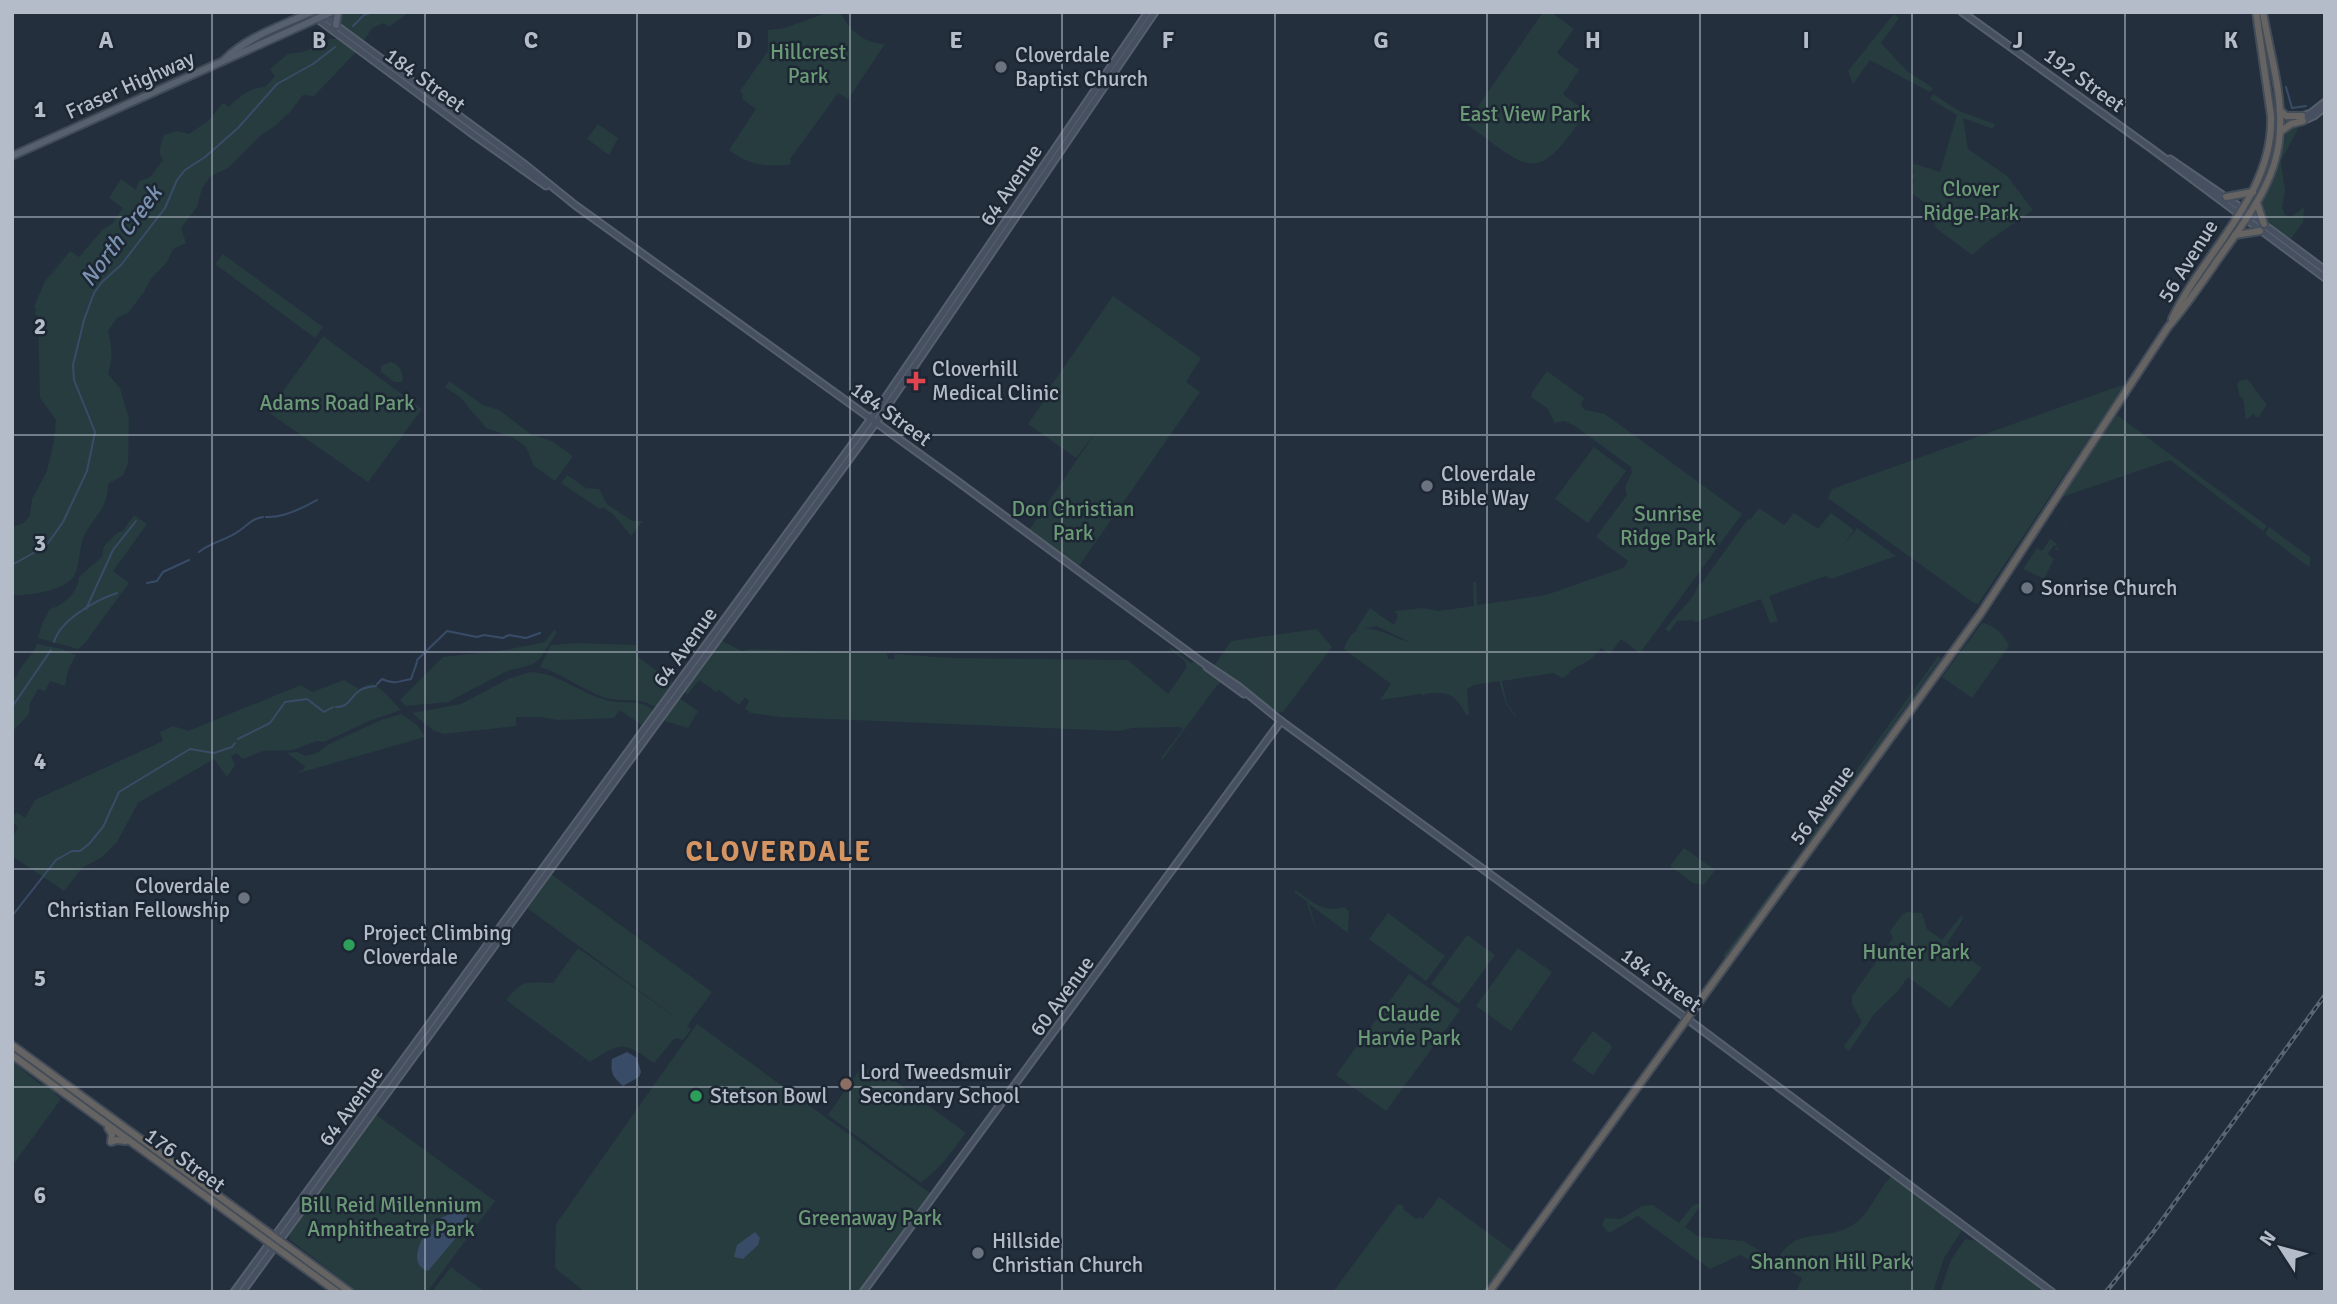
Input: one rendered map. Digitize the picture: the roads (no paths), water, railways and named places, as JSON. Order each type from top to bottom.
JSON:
[{"type":"highway","points":[[2244,214],[2266,162],[2272,131],[2267,74],[2256,12]]},
{"type":"highway","points":[[2244,214],[2257,202],[2273,171],[2280,132],[2280,110],[2263,12]]},
{"type":"highway","points":[[2280,110],[2286,116],[2302,119]]},
{"type":"highway","points":[[2280,132],[2302,119]]},
{"type":"highway","points":[[2226,197],[2253,192]]},
{"type":"highway","points":[[2235,234],[2262,227],[2257,202]]},
{"type":"highway","name":"56 Avenue","points":[[2168,327],[2183,310],[2235,234],[2244,214]]},
{"type":"highway","name":"56 Avenue","points":[[1489,1292],[1981,613],[2168,327],[2197,275],[2244,214]]},
{"type":"highway","points":[[12,1045],[274,1242],[350,1292]]},
{"type":"highway","name":"176 Street","points":[[12,1055],[274,1242],[337,1292]]},
{"type":"highway","points":[[96,1117],[110,1130],[111,1142],[129,1141]]},
{"type":"main road","name":"Fraser Highway","points":[[12,156],[332,12]]},
{"type":"main road","points":[[336,25],[338,12]]},
{"type":"main road","name":"192 Street","points":[[1962,12],[2325,270]]},
{"type":"main road","name":"Fraser Highway","points":[[223,62],[240,47],[295,16],[310,13]]},
{"type":"main road","name":"184 Street","points":[[310,13],[336,25],[523,163],[560,194]]},
{"type":"main road","points":[[873,421],[1083,118],[1152,13]]},
{"type":"main road","name":"64 Avenue","points":[[234,1292],[329,1172],[837,475],[1094,91],[1152,13]]},
{"type":"main road","name":"184 Street","points":[[320,16],[402,82],[1238,686],[1281,721],[2052,1292]]},
{"type":"main road","points":[[402,82],[412,82]]},
{"type":"main road","points":[[1083,118],[1094,91]]},
{"type":"main road","points":[[2302,119],[2325,104]]},
{"type":"main road","name":"192 Street","points":[[2152,149],[2226,197],[2244,214]]},
{"type":"main road","name":"192 Street","points":[[2262,227],[2325,278]]},
{"type":"main road","name":"64 Avenue","points":[[242,1292],[340,1147],[873,421]]},
{"type":"main road","name":"60 Avenue","points":[[864,1291],[1281,721]]},
{"type":"main road","points":[[329,1172],[341,1152],[340,1147]]},
{"type":"water","points":[[627,1052],[637,1058],[641,1072],[639,1077],[623,1086],[613,1074],[612,1059]]},
{"type":"water","points":[[462,1210],[468,1213],[460,1233],[428,1271],[421,1267],[417,1255],[426,1232],[439,1219]]},
{"type":"water","points":[[755,1232],[760,1238],[758,1245],[743,1259],[734,1257],[737,1245]]},
{"type":"waterway","name":"North Creek","points":[[353,26],[364,15],[373,12]]},
{"type":"waterway","name":"North Creek","points":[[12,565],[46,546],[63,522],[87,471],[95,432],[74,380],[73,365],[94,293],[121,265],[165,208],[177,180],[185,170],[205,157],[238,128],[277,84],[313,64],[335,47]]},
{"type":"waterway","points":[[2286,87],[2292,108],[2306,106]]},
{"type":"waterway","points":[[266,517],[285,514],[317,500]]},
{"type":"waterway","points":[[199,552],[234,534],[253,520],[263,517]]},
{"type":"waterway","points":[[86,609],[113,550],[136,521]]},
{"type":"waterway","points":[[147,583],[157,581],[163,572],[189,560]]},
{"type":"waterway","points":[[54,642],[63,626],[71,619],[89,606],[117,593]]},
{"type":"waterway","points":[[417,660],[447,631],[477,637],[484,635],[503,638],[509,635],[526,638],[540,633]]},
{"type":"waterway","points":[[12,707],[51,650]]},
{"type":"waterway","points":[[377,684],[382,679],[393,682],[411,679],[417,662]]},
{"type":"waterway","points":[[336,707],[347,704],[361,690],[376,686]]},
{"type":"waterway","points":[[238,739],[270,723],[285,702],[307,699],[324,712],[333,707]]},
{"type":"waterway","points":[[12,916],[56,860],[72,851],[80,851],[89,844],[103,827],[119,792],[190,749],[214,753],[232,747],[235,743]]},
{"type":"railway","points":[[2106,1292],[2152,1234],[2325,995]]},
{"type":"place","name":"Cloverdale Baptist Church","points":[[1001,67]]},
{"type":"place","name":"Cloverhill Medical Clinic","points":[[916,381]]},
{"type":"place","name":"Cloverdale Bible Way","points":[[1427,486]]},
{"type":"place","name":"Sonrise Church","points":[[2027,588]]},
{"type":"place","name":"Cloverdale Christian Fellowship","points":[[244,898]]},
{"type":"place","name":"Project Climbing Cloverdale","points":[[349,945]]},
{"type":"place","name":"Lord Tweedsmuir Secondary School","points":[[846,1084]]},
{"type":"place","name":"Stetson Bowl","points":[[696,1096]]},
{"type":"place","name":"Hillside Christian Church","points":[[978,1253]]},
{"type":"district","name":"CLOVERDALE","points":[[779,852]]},
{"type":"park label","name":"Hillcrest Park","points":[[808,64]]},
{"type":"park label","name":"East View Park","points":[[1525,114]]},
{"type":"park label","name":"Clover Ridge Park","points":[[1971,201]]},
{"type":"park label","name":"Adams Road Park","points":[[337,403]]},
{"type":"park label","name":"Don Christian Park","points":[[1073,521]]},
{"type":"park label","name":"Sunrise Ridge Park","points":[[1668,526]]},
{"type":"park label","name":"Hunter Park","points":[[1916,952]]},
{"type":"park label","name":"Claude Harvie Park","points":[[1409,1026]]},
{"type":"park label","name":"Bill Reid Millennium Amphitheatre Park","points":[[391,1217]]},
{"type":"park label","name":"Greenaway Park","points":[[870,1218]]},
{"type":"park label","name":"Shannon Hill Park","points":[[1831,1262]]}]
